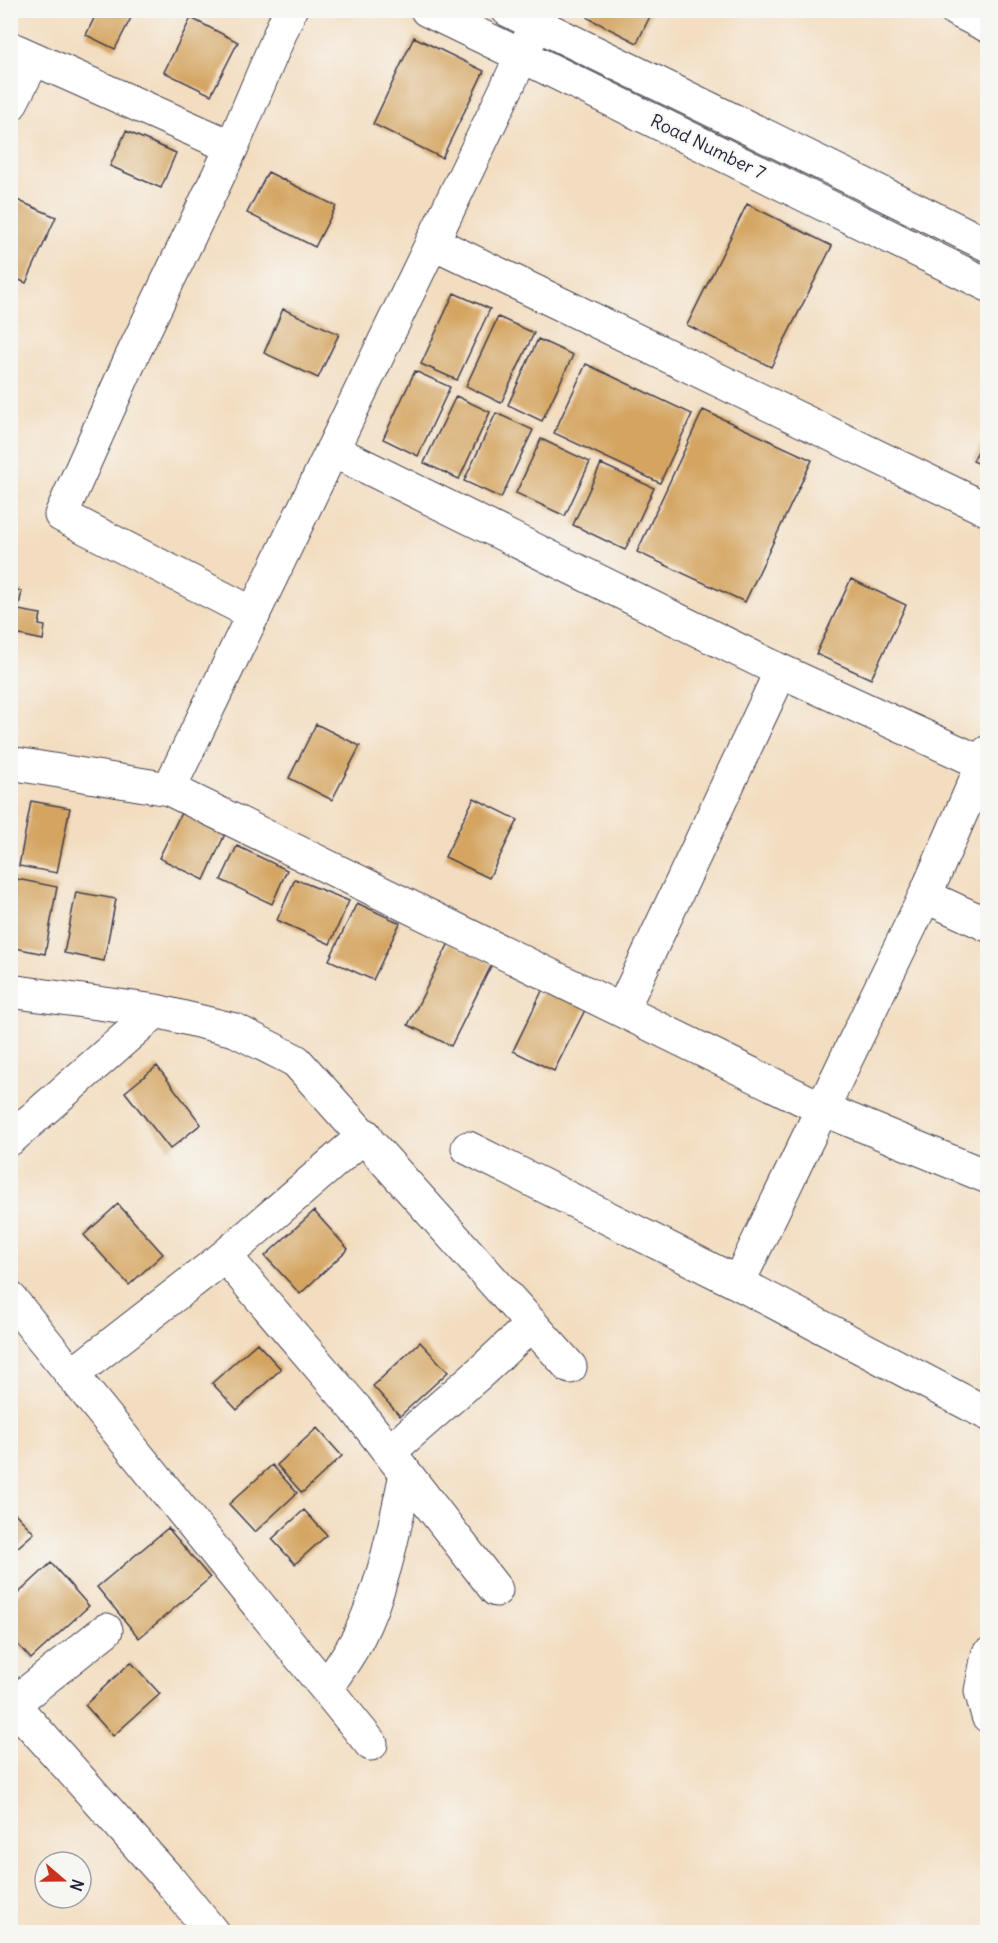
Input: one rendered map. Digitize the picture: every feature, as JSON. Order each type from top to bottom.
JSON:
[{"type":"street","points":[[254,614],[61,515],[132,356],[232,147],[290,10]]},
{"type":"street","name":"Road Number 7","points":[[427,10],[987,285]]},
{"type":"street","points":[[956,10],[987,26]]},
{"type":"street","points":[[170,789],[522,56],[528,15]]},
{"type":"street","name":"Road Number 7","points":[[528,15],[987,245]]},
{"type":"street","points":[[10,105],[22,53],[232,147]]},
{"type":"street","points":[[432,242],[987,510]]},
{"type":"street","points":[[332,450],[781,671],[985,758],[925,896],[738,1283]]},
{"type":"street","points":[[622,1010],[781,671]]},
{"type":"street","points":[[10,763],[170,789],[823,1109],[987,1177]]},
{"type":"street","points":[[925,896],[987,925]]},
{"type":"street","points":[[10,991],[156,1011],[235,1030],[296,1061],[570,1367]]},
{"type":"street","points":[[10,1139],[156,1011]]},
{"type":"street","points":[[72,1375],[225,1256],[365,1136]]},
{"type":"street","points":[[468,1148],[738,1283],[987,1414]]},
{"type":"street","points":[[225,1256],[355,1408],[496,1590]]},
{"type":"street","points":[[10,1298],[371,1744]]},
{"type":"street","points":[[326,1688],[357,1639],[368,1617],[380,1583],[398,1463],[532,1324]]},
{"type":"street","points":[[106,1630],[12,1702],[171,1882],[208,1928]]},
{"type":"street","points":[[987,1655],[981,1691],[987,1716]]},
{"type":"building","points":[[98,10],[135,10],[115,49],[86,35]]},
{"type":"building","points":[[592,10],[653,10],[637,43],[588,18]]},
{"type":"building","points":[[191,18],[238,42],[211,95],[164,72]]},
{"type":"building","points":[[414,37],[484,71],[442,158],[373,124]]},
{"type":"building","points":[[126,131],[176,153],[161,188],[110,166]]},
{"type":"building","points":[[268,172],[336,206],[315,247],[247,213]]},
{"type":"building","points":[[10,197],[56,217],[26,283],[10,276]]},
{"type":"building","points":[[747,204],[832,246],[771,367],[687,325]]},
{"type":"building","points":[[454,293],[490,309],[457,380],[421,364]]},
{"type":"building","points":[[283,309],[339,334],[318,378],[264,353]]},
{"type":"building","points":[[498,317],[534,333],[501,403],[466,386]]},
{"type":"building","points":[[538,339],[573,355],[542,421],[508,405]]},
{"type":"building","points":[[586,364],[692,414],[660,483],[554,433]]},
{"type":"building","points":[[415,371],[450,387],[418,456],[383,439]]},
{"type":"building","points":[[456,396],[490,412],[459,479],[424,463]]},
{"type":"building","points":[[703,410],[812,460],[745,602],[637,552]]},
{"type":"building","points":[[496,413],[533,430],[501,498],[464,481]]},
{"type":"building","points":[[988,431],[988,468],[973,461]]},
{"type":"building","points":[[541,439],[590,462],[565,516],[516,493]]},
{"type":"building","points":[[601,464],[654,488],[625,550],[573,525]]},
{"type":"building","points":[[851,579],[906,605],[871,679],[816,654]]},
{"type":"building","points":[[10,581],[14,582],[12,589],[22,591],[18,610],[41,614],[39,625],[45,626],[43,640],[10,633]]},
{"type":"building","points":[[316,724],[360,746],[332,800],[289,778]]},
{"type":"building","points":[[474,798],[518,820],[489,878],[445,857]]},
{"type":"building","points":[[31,801],[70,808],[57,873],[19,866]]},
{"type":"building","points":[[181,813],[225,834],[204,880],[159,858]]},
{"type":"building","points":[[237,846],[287,870],[272,904],[221,880]]},
{"type":"building","points":[[12,878],[57,887],[45,954],[10,947]]},
{"type":"building","points":[[295,879],[349,901],[330,944],[277,920]]},
{"type":"building","points":[[76,892],[116,899],[104,961],[64,953]]},
{"type":"building","points":[[357,903],[400,923],[373,980],[329,960]]},
{"type":"building","points":[[449,943],[492,964],[451,1046],[408,1025]]},
{"type":"building","points":[[544,987],[586,1008],[554,1071],[513,1051]]},
{"type":"building","points":[[157,1066],[201,1124],[170,1149],[125,1092]]},
{"type":"building","points":[[118,1204],[163,1254],[129,1285],[84,1235]]},
{"type":"building","points":[[314,1211],[348,1249],[300,1294],[265,1256]]},
{"type":"building","points":[[420,1342],[448,1372],[400,1416],[373,1386]]},
{"type":"building","points":[[257,1343],[281,1369],[237,1410],[212,1383]]},
{"type":"building","points":[[317,1428],[342,1456],[302,1493],[277,1465]]},
{"type":"building","points":[[272,1465],[297,1493],[255,1532],[229,1504]]},
{"type":"building","points":[[10,1508],[34,1533],[10,1554]]},
{"type":"building","points":[[304,1510],[327,1535],[295,1564],[272,1539]]},
{"type":"building","points":[[168,1528],[210,1578],[139,1638],[97,1587]]},
{"type":"building","points":[[51,1563],[89,1606],[31,1659],[10,1636],[10,1601]]},
{"type":"building","points":[[131,1662],[160,1694],[113,1736],[85,1705]]}]
